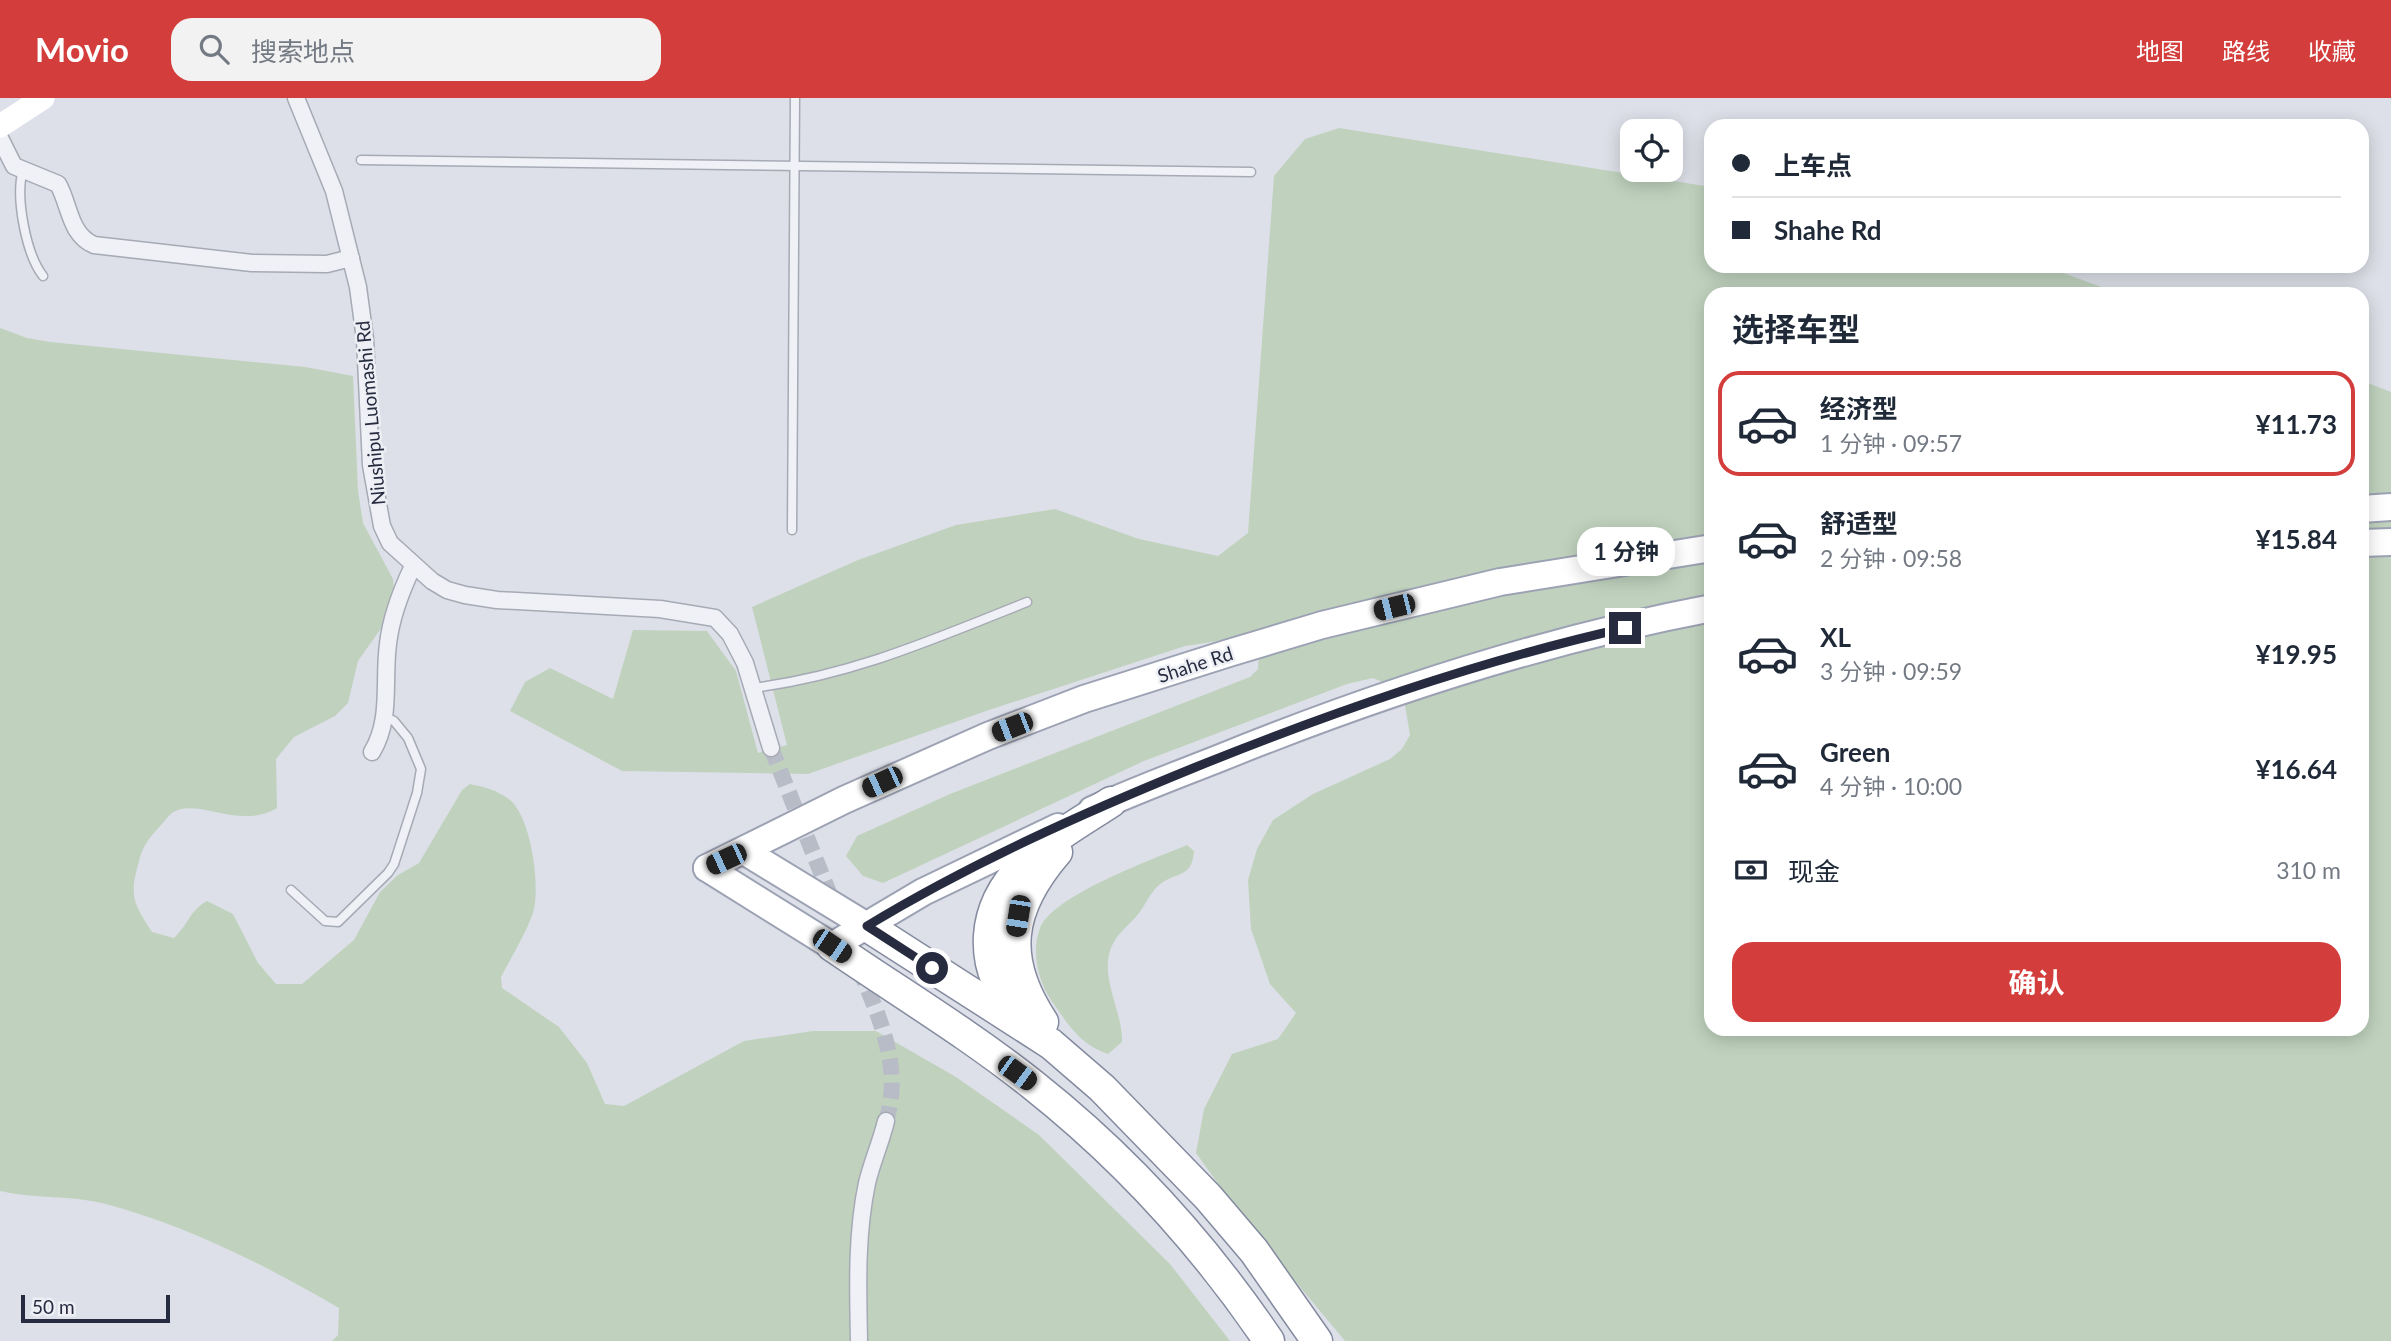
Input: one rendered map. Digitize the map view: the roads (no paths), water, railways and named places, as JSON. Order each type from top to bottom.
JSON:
[{"type":"highway","points":[[1062,1052],[1028,997],[1014,955],[1014,936],[1022,906],[1044,867],[1068,840],[1111,802]]},
{"type":"highway","points":[[867,926],[1062,1052],[1112,1097],[1208,1197],[1254,1251],[1317,1341]]},
{"type":"highway","points":[[832,946],[1034,1085],[1162,1204],[1202,1249],[1269,1341]]},
{"type":"main road","points":[[2369,509],[2391,507]]},
{"type":"main road","points":[[2369,543],[2391,542]]},
{"type":"main road","name":"Shahe Rd","points":[[832,946],[707,868],[844,800],[988,736],[1084,699],[1346,619],[1500,582],[1704,549]]},
{"type":"main road","points":[[832,946],[923,892],[1111,802],[1366,702],[1576,639],[1704,610]]},
{"type":"main road","points":[[744,851],[867,926]]},
{"type":"street","points":[[0,126],[43,98]]},
{"type":"street","name":"Niushipu Luomashi Rd","points":[[296,98],[334,191],[351,258],[365,339],[371,465],[377,509],[390,543],[413,566],[447,590],[465,595],[497,600],[660,609],[715,618],[737,644],[771,748]]},
{"type":"street","points":[[0,138],[14,166],[58,184],[78,233],[94,245],[252,263],[327,264],[351,258]]},
{"type":"street","points":[[372,752],[379,740],[385,717],[390,631],[402,589],[413,566]]},
{"type":"street","points":[[859,1341],[858,1270],[864,1203],[873,1160],[886,1121]]},
{"type":"lane","points":[[792,530],[795,98]]},
{"type":"lane","points":[[361,160],[1251,172]]},
{"type":"lane","points":[[23,170],[20,193],[27,239],[37,269],[43,276]]},
{"type":"lane","points":[[753,688],[804,681],[899,653],[1027,602]]},
{"type":"lane","points":[[291,890],[325,921],[338,922],[394,864],[417,793],[421,769],[408,738],[394,721],[385,717]]},
{"type":"tunnel","points":[[771,748],[834,905]]},
{"type":"tunnel","points":[[859,968],[881,1024],[890,1062],[891,1101],[886,1121]]}]
